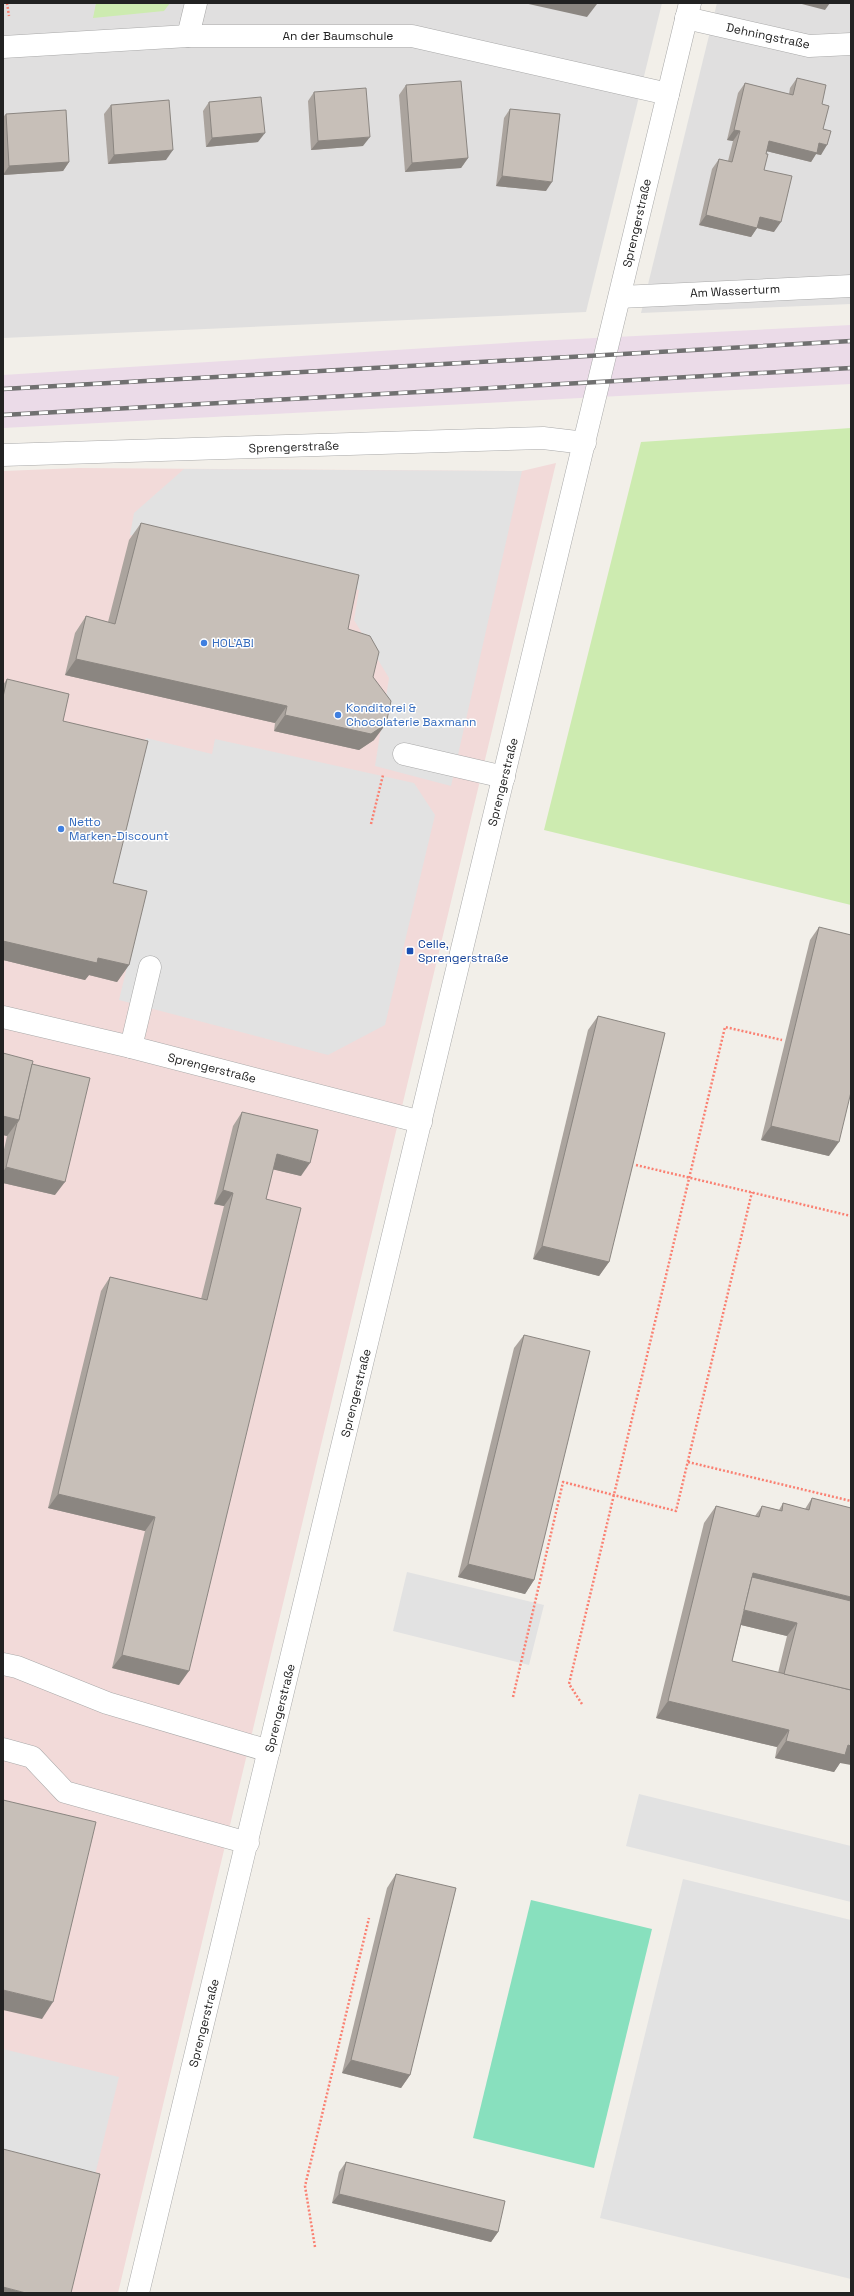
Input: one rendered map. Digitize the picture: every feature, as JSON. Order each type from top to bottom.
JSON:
[{"type":"street","points":[[188,36],[196,3]]},
{"type":"street","name":"Dehningstraße","points":[[688,10],[809,46],[851,44]]},
{"type":"street","name":"Sprengerstraße","points":[[138,2293],[248,1843],[688,10]]},
{"type":"street","name":"An der Baumschule","points":[[3,47],[188,36],[412,36],[668,94]]},
{"type":"street","name":"Am Wasserturm","points":[[620,297],[851,286]]},
{"type":"street","name":"Sprengerstraße","points":[[3,455],[543,438],[585,443]]},
{"type":"street","points":[[404,754],[504,777]]},
{"type":"street","points":[[131,1047],[150,967]]},
{"type":"street","name":"Sprengerstraße","points":[[3,1017],[131,1047],[421,1122]]},
{"type":"street","points":[[3,1664],[17,1667],[107,1703],[269,1751]]},
{"type":"street","points":[[3,1749],[32,1757],[65,1792],[248,1843]]},
{"type":"path","points":[[371,824],[385,764],[404,754]]},
{"type":"path","points":[[582,1704],[569,1684],[725,1027],[782,1040]]},
{"type":"path","points":[[636,1165],[851,1216]]},
{"type":"path","points":[[513,1697],[563,1482],[676,1511],[752,1192]]},
{"type":"path","points":[[688,1462],[851,1501]]},
{"type":"path","points":[[315,2248],[305,2186],[369,1918]]},
{"type":"shaded area","points":[[3,3],[662,3],[586,312],[3,338]]},
{"type":"shaded area","points":[[717,3],[851,3],[851,304],[641,313]]},
{"type":"shaded area","points":[[851,325],[851,384],[3,428],[3,375],[537,341]]},
{"type":"shaded area","points":[[556,463],[118,2293],[3,2293],[3,471],[78,468],[522,471]]},
{"type":"shaded area","points":[[184,469],[522,471],[451,786],[375,766],[389,678],[354,620],[359,590],[130,535],[134,513]]},
{"type":"shaded area","points":[[146,738],[212,754],[215,739],[414,783],[435,815],[385,1025],[328,1055],[119,1000],[142,905],[108,896]]},
{"type":"shaded area","points":[[407,1572],[544,1605],[529,1665],[393,1631]]},
{"type":"shaded area","points":[[639,1794],[851,1846],[851,1902],[626,1846]]},
{"type":"shaded area","points":[[683,1879],[851,1920],[851,2279],[600,2218]]},
{"type":"shaded area","points":[[3,2049],[119,2077],[94,2179],[3,2157]]},
{"type":"green space","points":[[96,3],[170,3],[164,11],[93,18]]},
{"type":"green space","points":[[851,428],[851,905],[544,830],[641,442]]},
{"type":"green space","points":[[531,1900],[652,1929],[594,2168],[473,2138]]},
{"type":"building","points":[[797,78],[826,85],[822,104],[829,106],[823,129],[831,131],[827,145],[819,143],[817,153],[769,141],[766,154],[768,154],[764,170],[792,176],[781,222],[760,217],[757,228],[706,215],[719,159],[732,162],[740,131],[734,130],[745,83],[793,95]]},
{"type":"building","points":[[461,81],[468,158],[412,163],[406,85]]},
{"type":"building","points":[[366,88],[370,137],[318,141],[314,92]]},
{"type":"building","points":[[261,97],[265,133],[212,138],[209,102]]},
{"type":"building","points":[[169,100],[173,150],[114,155],[111,105]]},
{"type":"building","points":[[510,109],[560,114],[552,182],[502,176]]},
{"type":"building","points":[[66,110],[69,162],[9,166],[6,114]]},
{"type":"building","name":"HOL'AB!","points":[[141,523],[359,575],[348,629],[370,636],[379,652],[373,677],[391,701],[386,724],[371,734],[285,715],[287,706],[76,659],[86,616],[115,624]]},
{"type":"building","name":"Netto Marken-Discount","points":[[7,679],[69,694],[63,721],[148,741],[113,883],[147,891],[129,965],[98,958],[97,963],[3,941],[3,697]]},
{"type":"building","points":[[819,927],[851,935],[851,1092],[839,1142],[771,1126]]},
{"type":"building","points":[[598,1016],[665,1033],[609,1262],[542,1246]]},
{"type":"building","points":[[3,1053],[33,1061],[19,1120],[3,1116]]},
{"type":"building","points":[[32,1064],[90,1078],[65,1182],[6,1167]]},
{"type":"building","points":[[242,1112],[318,1130],[310,1163],[277,1154],[266,1199],[301,1208],[189,1671],[122,1655],[155,1517],[58,1494],[110,1277],[207,1300],[233,1193],[223,1190]]},
{"type":"building","points":[[524,1335],[590,1351],[534,1580],[468,1564]]},
{"type":"building","points":[[812,1498],[851,1508],[851,1597],[753,1573],[732,1661],[851,1690],[851,1746],[848,1745],[845,1755],[786,1741],[789,1730],[668,1701],[716,1506],[759,1517],[762,1506],[782,1511],[783,1503],[809,1510]]},
{"type":"building","points":[[752,1577],[851,1601],[851,1690],[784,1674],[797,1623],[744,1610]]},
{"type":"building","points":[[3,1800],[96,1822],[53,2002],[3,1990]]},
{"type":"building","points":[[396,1874],[456,1888],[410,2075],[351,2060]]},
{"type":"building","points":[[3,2149],[100,2174],[71,2293],[26,2293],[3,2287]]},
{"type":"building","points":[[346,2162],[505,2201],[498,2232],[339,2194]]},
{"type":"railway","points":[[3,389],[851,341]]},
{"type":"railway","points":[[3,415],[851,368]]},
{"type":"place","name":"HOL'AB!","points":[[204,643]]},
{"type":"place","name":"Konditorei & Chocolaterie Baxmann","points":[[338,715]]},
{"type":"place","name":"Netto Marken-Discount","points":[[61,829]]},
{"type":"place","name":"Celle, Sprengerstraße","points":[[410,951]]}]
